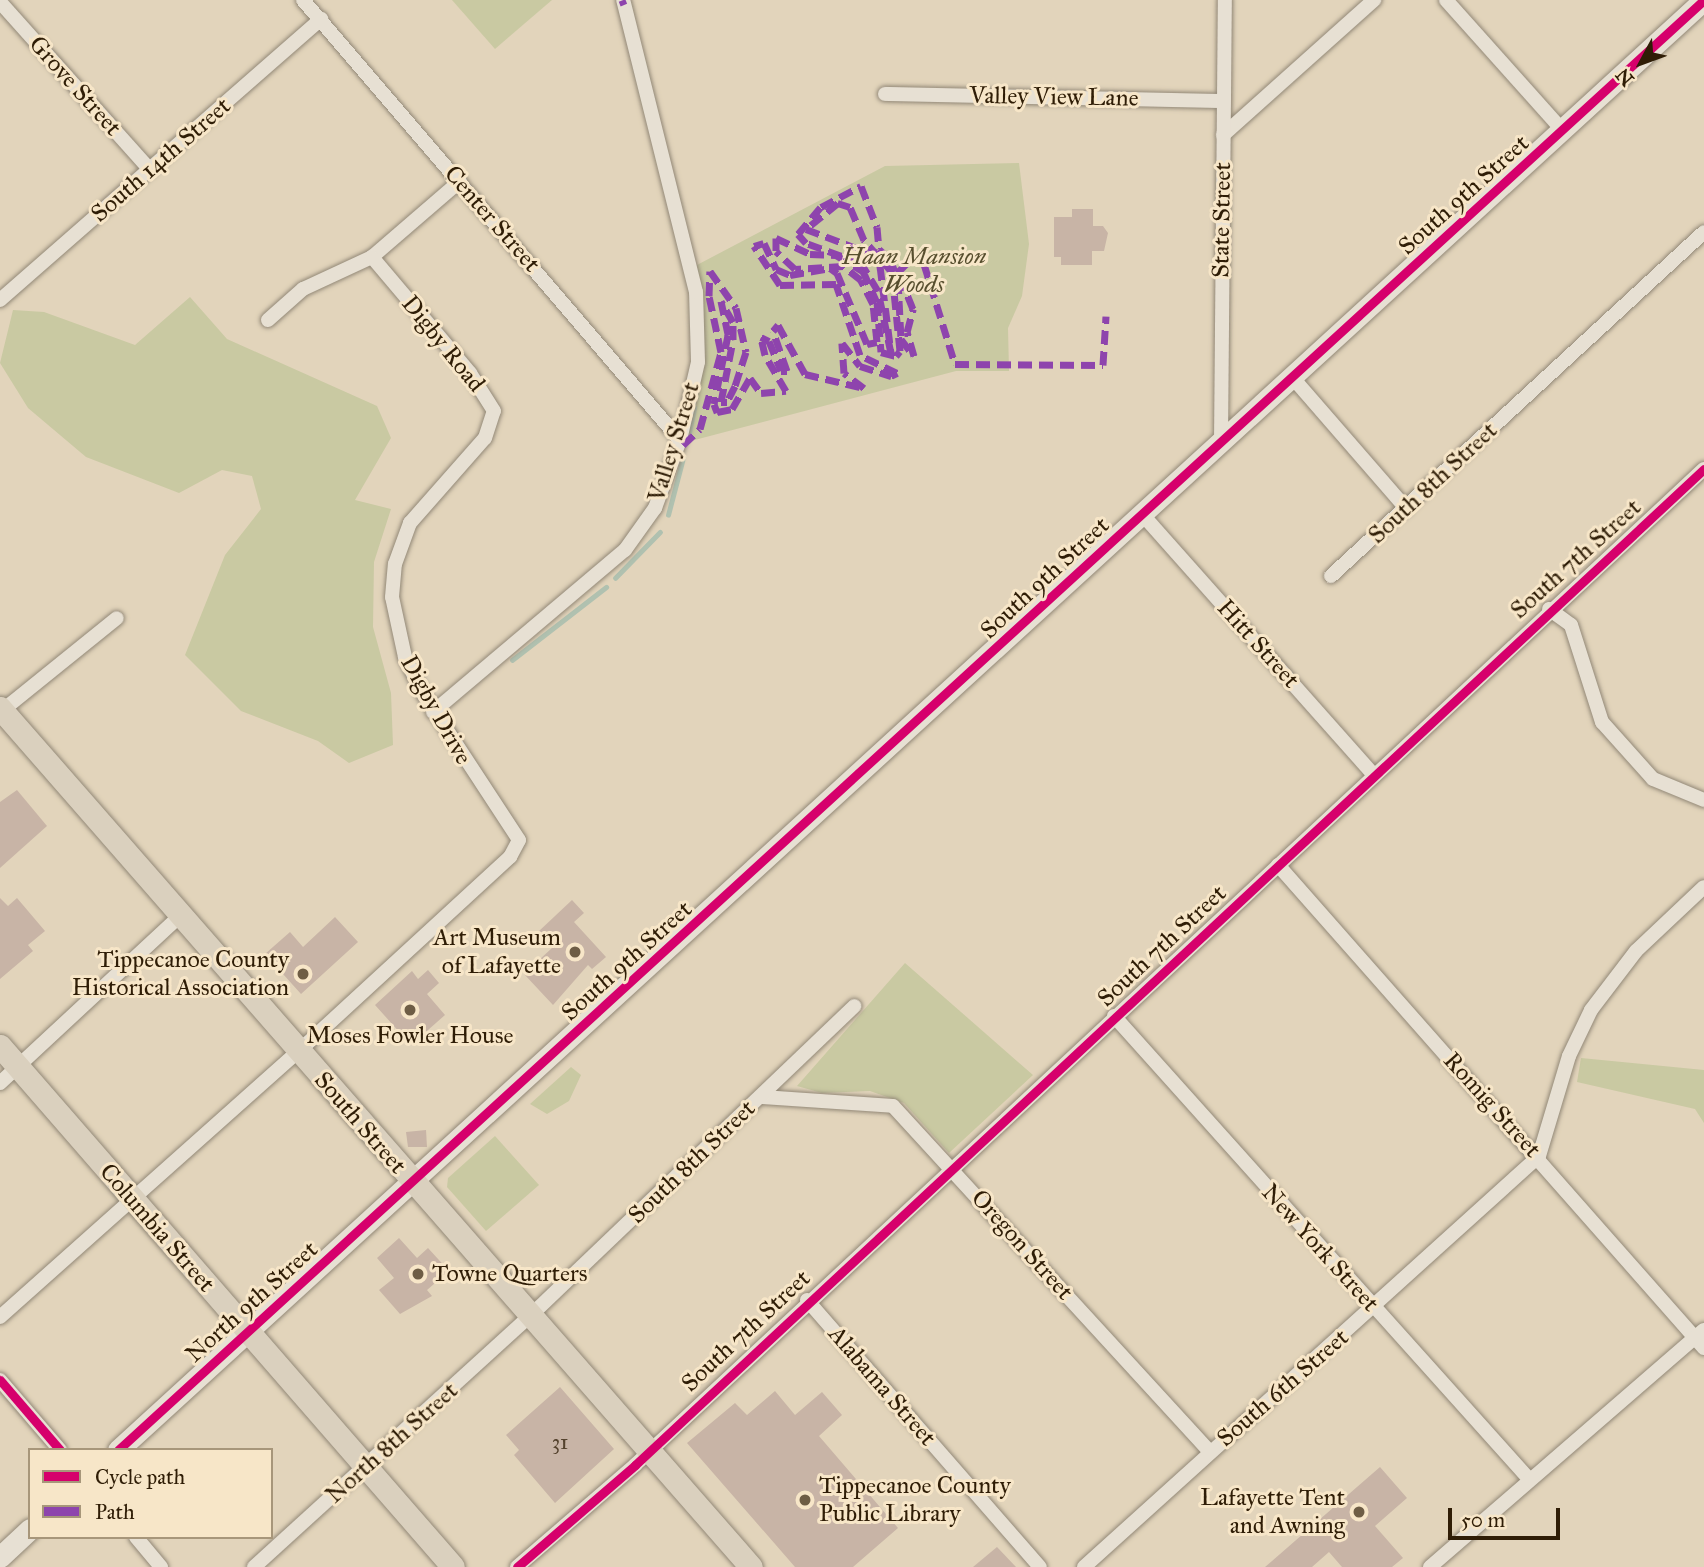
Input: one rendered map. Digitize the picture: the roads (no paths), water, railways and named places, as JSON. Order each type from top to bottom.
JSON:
[{"type":"main road","name":"South Street","points":[[1,709],[751,1567]]},
{"type":"main road","name":"Columbia Street","points":[[0,1046],[453,1567]]},
{"type":"street","name":"Center Street","points":[[303,0],[680,440]]},
{"type":"street","name":"Valley Street","points":[[433,712],[625,550],[655,508],[680,440],[698,362],[696,292],[623,0]]},
{"type":"street","name":"State Street","points":[[1221,441],[1225,0]]},
{"type":"street","points":[[1223,135],[1374,0]]},
{"type":"street","points":[[1446,0],[1563,131]]},
{"type":"street","name":"South 9th Street","points":[[412,1182],[1704,0]]},
{"type":"street","name":"Grove Street","points":[[0,2],[150,170]]},
{"type":"street","name":"South 14th Street","points":[[0,300],[321,19]]},
{"type":"street","name":"Valley View Lane","points":[[885,94],[1224,101]]},
{"type":"street","points":[[268,320],[303,289],[372,257],[460,181]]},
{"type":"street","name":"South 8th Street","points":[[1332,576],[1704,232]]},
{"type":"street","name":"Digby Road","points":[[372,257],[470,373],[494,411],[485,438],[410,523],[395,564]]},
{"type":"street","points":[[1292,377],[1406,508]]},
{"type":"street","name":"South 7th Street","points":[[517,1567],[647,1451],[1278,865],[1549,609],[1704,469]]},
{"type":"street","name":"Hitt Street","points":[[1142,514],[1373,774]]},
{"type":"street","name":"Digby Drive","points":[[298,1051],[510,857],[519,840],[433,712],[405,657],[392,597],[395,564]]},
{"type":"street","points":[[1549,609],[1571,625],[1602,722],[1653,779],[1704,800]]},
{"type":"street","points":[[1,709],[117,618]]},
{"type":"street","name":"Romig Street","points":[[1278,865],[1541,1153],[1701,1339]]},
{"type":"street","points":[[1541,1153],[1569,1056],[1591,1010],[1636,951],[1704,887]]},
{"type":"street","points":[[0,1083],[180,916]]},
{"type":"street","name":"South 8th Street","points":[[530,1317],[854,1006]]},
{"type":"street","name":"New York Street","points":[[1114,1016],[1529,1479]]},
{"type":"street","points":[[0,1317],[298,1051]]},
{"type":"street","name":"Oregon Street","points":[[762,1097],[893,1106],[951,1166],[1210,1452]]},
{"type":"street","name":"South 6th Street","points":[[1084,1567],[1374,1308],[1541,1153]]},
{"type":"street","name":"North 9th Street","points":[[120,1448],[412,1182]]},
{"type":"street","name":"Alabama Street","points":[[807,1300],[1040,1567]]},
{"type":"street","name":"North 8th Street","points":[[254,1567],[530,1317]]},
{"type":"street","points":[[1430,1567],[1529,1479],[1701,1339]]},
{"type":"street","points":[[0,1380],[58,1448]]},
{"type":"street","points":[[0,1557],[28,1532]]},
{"type":"street","points":[[138,1539],[161,1567]]},
{"type":"waterway","points":[[688,437],[694,408]]},
{"type":"waterway","points":[[668,515],[683,458]]},
{"type":"waterway","points":[[615,578],[660,532]]},
{"type":"waterway","points":[[512,660],[606,587]]},
{"type":"place","name":"Art Museum of Lafayette","points":[[575,952]]},
{"type":"place","name":"Tippecanoe County Historical Association","points":[[303,974]]},
{"type":"place","name":"Moses Fowler House","points":[[410,1010]]},
{"type":"place","name":"Towne Quarters","points":[[418,1274]]},
{"type":"place","name":"Tippecanoe County Public Library","points":[[805,1500]]},
{"type":"place","name":"Lafayette Tent and Awning","points":[[1359,1512]]},
{"type":"park label","name":"Haan Mansion Woods","points":[[914,271]]}]
